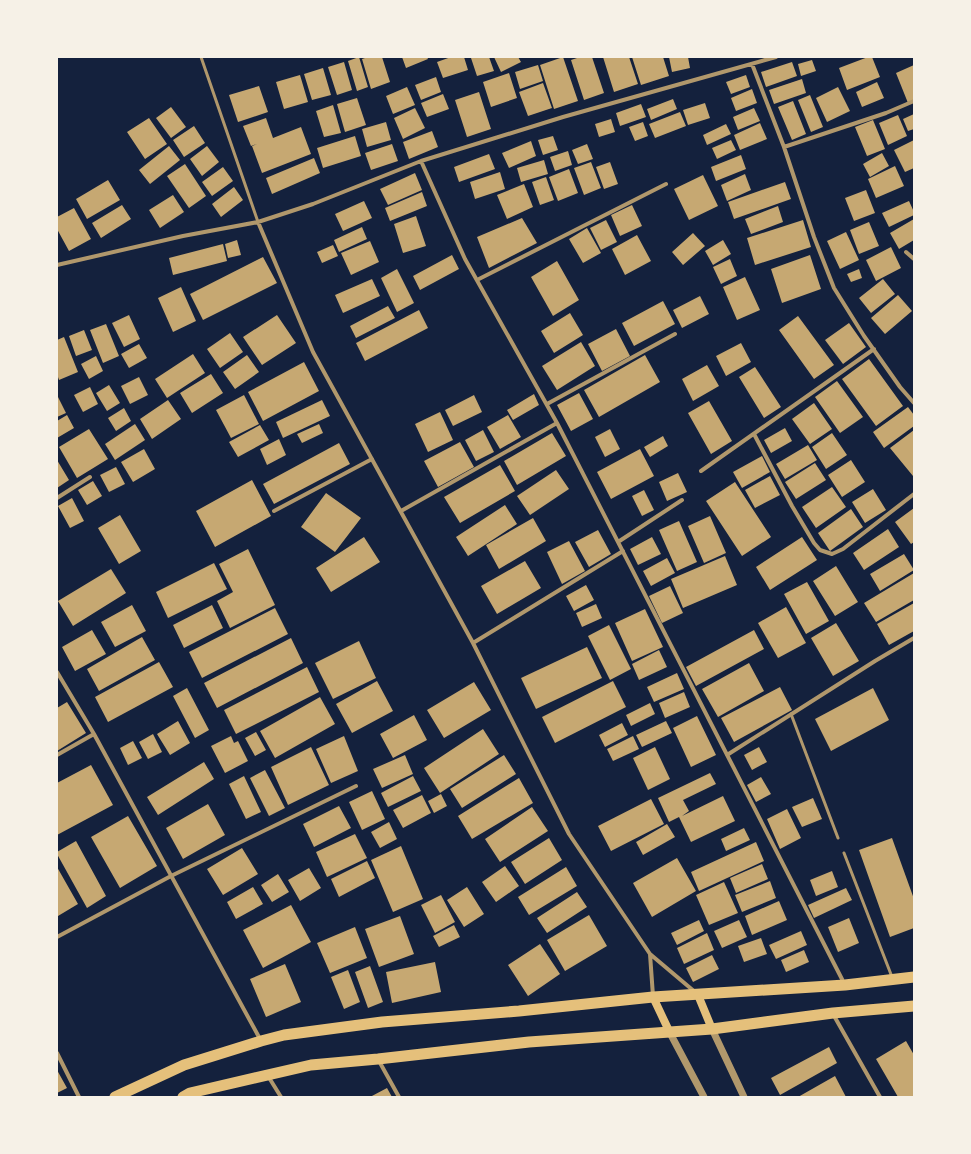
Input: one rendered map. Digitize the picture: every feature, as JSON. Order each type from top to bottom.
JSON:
[{"type":"highway","points":[[115,1097],[184,1065],[261,1041],[284,1036],[382,1022],[519,1012],[653,997],[845,985],[914,977]]},
{"type":"highway","points":[[183,1097],[190,1093],[311,1065],[529,1042],[712,1029],[833,1013],[914,1006]]},
{"type":"main road","points":[[698,995],[712,1029]]},
{"type":"main road","points":[[653,997],[670,1033]]},
{"type":"street","points":[[57,265],[183,236],[258,222],[313,204],[421,161],[562,117],[776,57]]},
{"type":"street","points":[[752,64],[784,147],[814,237],[834,288],[900,387],[914,403]]},
{"type":"street","points":[[784,147],[886,113],[914,101]]},
{"type":"street","points":[[421,161],[465,259],[557,423],[845,985]]},
{"type":"street","points":[[477,280],[666,184]]},
{"type":"street","points":[[258,222],[314,352],[473,643],[569,834],[650,954],[698,995]]},
{"type":"street","points":[[906,252],[914,259]]},
{"type":"street","points":[[547,404],[675,334]]},
{"type":"street","points":[[701,471],[874,349]]},
{"type":"street","points":[[401,511],[557,423]]},
{"type":"street","points":[[754,434],[792,506],[814,543],[824,552],[832,554],[843,549],[914,494]]},
{"type":"street","points":[[274,511],[372,459]]},
{"type":"street","points":[[57,498],[90,477]]},
{"type":"street","points":[[618,542],[682,500]]},
{"type":"street","points":[[473,643],[623,551]]},
{"type":"street","points":[[727,755],[914,638]]},
{"type":"street","points":[[57,672],[94,734],[261,1041]]},
{"type":"street","points":[[57,755],[94,734]]},
{"type":"street","points":[[57,937],[171,876],[356,786]]},
{"type":"street","points":[[650,954],[653,997]]},
{"type":"street","points":[[833,1013],[880,1097]]},
{"type":"street","points":[[712,1029],[744,1097]]},
{"type":"street","points":[[670,1033],[704,1097]]},
{"type":"street","points":[[57,1053],[79,1097]]},
{"type":"street","points":[[378,1059],[399,1097]]},
{"type":"street","points":[[268,1076],[281,1097]]},
{"type":"lane","points":[[201,57],[258,222]]},
{"type":"lane","points":[[792,714],[838,838]]},
{"type":"lane","points":[[844,853],[892,979]]},
{"type":"building","points":[[359,57],[368,87],[357,91],[348,61]]},
{"type":"building","points":[[368,57],[382,57],[390,82],[371,89],[362,59]]},
{"type":"building","points":[[402,57],[427,57],[428,59],[406,68]]},
{"type":"building","points":[[451,57],[464,57],[468,70],[443,78],[437,62]]},
{"type":"building","points":[[489,57],[494,71],[477,76],[471,58]]},
{"type":"building","points":[[494,57],[518,57],[521,62],[501,72]]},
{"type":"building","points":[[563,57],[578,101],[554,109],[540,65]]},
{"type":"building","points":[[580,57],[592,57],[604,93],[584,100],[571,60]]},
{"type":"building","points":[[603,57],[629,57],[638,84],[614,92]]},
{"type":"building","points":[[632,57],[663,57],[669,76],[641,85]]},
{"type":"building","points":[[669,57],[688,57],[690,68],[672,72]]},
{"type":"building","points":[[868,57],[872,57],[880,77],[847,90],[839,68]]},
{"type":"building","points":[[812,60],[816,71],[801,76],[798,64]]},
{"type":"building","points":[[344,62],[352,90],[337,95],[328,67]]},
{"type":"building","points":[[792,62],[797,76],[766,87],[761,72]]},
{"type":"building","points":[[538,65],[543,81],[520,89],[515,72]]},
{"type":"building","points":[[914,65],[914,100],[908,103],[896,73]]},
{"type":"building","points":[[323,68],[331,95],[312,100],[304,74]]},
{"type":"building","points":[[509,73],[517,98],[491,107],[483,82]]},
{"type":"building","points":[[300,75],[308,102],[284,109],[276,82]]},
{"type":"building","points":[[746,75],[750,87],[731,94],[726,82]]},
{"type":"building","points":[[436,77],[441,92],[421,100],[415,85]]},
{"type":"building","points":[[802,79],[806,93],[774,104],[769,90]]},
{"type":"building","points":[[877,82],[884,98],[862,107],[856,92]]},
{"type":"building","points":[[543,83],[552,108],[528,116],[519,92]]},
{"type":"building","points":[[259,86],[268,112],[238,122],[229,95]]},
{"type":"building","points":[[407,87],[415,105],[393,114],[386,96]]},
{"type":"building","points":[[838,87],[850,111],[827,122],[816,98]]},
{"type":"building","points":[[752,89],[757,103],[736,111],[731,98]]},
{"type":"building","points":[[479,92],[491,129],[467,137],[455,100]]},
{"type":"building","points":[[443,94],[449,109],[427,117],[421,103]]},
{"type":"building","points":[[810,95],[823,127],[811,132],[798,100]]},
{"type":"building","points":[[357,98],[366,125],[345,132],[337,104]]},
{"type":"building","points":[[673,99],[677,109],[651,120],[647,109]]},
{"type":"building","points":[[793,101],[806,134],[792,140],[778,107]]},
{"type":"building","points":[[705,103],[710,118],[688,125],[683,110]]},
{"type":"building","points":[[641,104],[646,117],[620,126],[616,113]]},
{"type":"building","points":[[333,105],[341,133],[324,137],[316,111]]},
{"type":"building","points":[[171,107],[186,127],[171,138],[156,118]]},
{"type":"building","points":[[415,108],[425,128],[403,139],[394,118]]},
{"type":"building","points":[[754,108],[760,121],[738,130],[733,117]]},
{"type":"building","points":[[680,112],[686,126],[655,138],[649,124]]},
{"type":"building","points":[[914,114],[914,129],[908,131],[903,119]]},
{"type":"building","points":[[898,115],[907,136],[888,145],[879,123]]},
{"type":"building","points":[[149,118],[167,144],[145,159],[127,132]]},
{"type":"building","points":[[266,118],[273,138],[301,127],[311,154],[262,173],[252,146],[257,144],[251,146],[243,126]]},
{"type":"building","points":[[611,119],[615,132],[599,137],[595,124]]},
{"type":"building","points":[[873,120],[885,149],[867,156],[855,127]]},
{"type":"building","points":[[386,122],[391,140],[367,147],[362,129]]},
{"type":"building","points":[[643,122],[648,136],[635,141],[629,127]]},
{"type":"building","points":[[760,123],[767,139],[740,150],[734,135]]},
{"type":"building","points":[[726,124],[731,134],[707,145],[703,135]]},
{"type":"building","points":[[194,126],[205,143],[184,157],[173,140]]},
{"type":"building","points":[[432,131],[438,147],[409,159],[403,142]]},
{"type":"building","points":[[355,136],[361,156],[323,168],[317,148]]},
{"type":"building","points":[[553,136],[558,150],[543,155],[538,140]]},
{"type":"building","points":[[731,140],[736,150],[717,159],[712,148]]},
{"type":"building","points":[[914,140],[914,168],[905,172],[894,150]]},
{"type":"building","points":[[531,141],[536,156],[509,168],[502,153]]},
{"type":"building","points":[[392,144],[398,161],[371,170],[365,153]]},
{"type":"building","points":[[587,144],[593,159],[578,164],[572,150]]},
{"type":"building","points":[[169,146],[180,160],[150,184],[139,170]]},
{"type":"building","points":[[207,146],[219,162],[202,176],[190,159]]},
{"type":"building","points":[[568,151],[572,165],[555,171],[550,157]]},
{"type":"building","points":[[882,153],[889,166],[870,177],[863,164]]},
{"type":"building","points":[[489,154],[495,169],[459,182],[454,167]]},
{"type":"building","points":[[741,155],[746,169],[716,181],[711,167]]},
{"type":"building","points":[[314,158],[320,173],[272,194],[266,178]]},
{"type":"building","points":[[544,160],[548,174],[521,182],[517,168]]},
{"type":"building","points":[[591,162],[601,188],[584,195],[574,168]]},
{"type":"building","points":[[610,162],[618,184],[604,189],[596,167]]},
{"type":"building","points":[[185,164],[206,196],[189,208],[167,176]]},
{"type":"building","points":[[895,166],[904,186],[876,198],[868,179]]},
{"type":"building","points":[[223,167],[233,181],[212,196],[202,182]]},
{"type":"building","points":[[569,169],[578,193],[558,201],[549,177]]},
{"type":"building","points":[[500,172],[505,189],[475,199],[470,182]]},
{"type":"building","points":[[415,173],[422,190],[388,205],[380,189]]},
{"type":"building","points":[[745,174],[751,190],[727,201],[721,185]]},
{"type":"building","points":[[703,175],[718,206],[689,220],[674,189]]},
{"type":"building","points":[[546,177],[554,200],[540,205],[532,182]]},
{"type":"building","points":[[108,180],[120,200],[87,219],[76,199]]},
{"type":"building","points":[[785,182],[791,199],[734,219],[728,202]]},
{"type":"building","points":[[524,184],[533,207],[507,219],[497,195]]},
{"type":"building","points":[[234,187],[243,200],[221,217],[212,204]]},
{"type":"building","points":[[866,190],[875,213],[854,221],[845,198]]},
{"type":"building","points":[[422,192],[427,206],[390,221],[385,208]]},
{"type":"building","points":[[173,195],[184,212],[160,228],[149,210]]},
{"type":"building","points":[[364,201],[372,218],[343,231],[335,214]]},
{"type":"building","points":[[909,201],[914,215],[889,227],[882,213]]},
{"type":"building","points":[[122,205],[131,219],[101,238],[92,223]]},
{"type":"building","points":[[632,205],[642,226],[620,236],[611,215]]},
{"type":"building","points":[[778,206],[783,222],[751,234],[745,219]]},
{"type":"building","points":[[74,208],[91,239],[69,251],[57,229],[57,217]]},
{"type":"building","points":[[416,216],[426,246],[403,253],[394,224]]},
{"type":"building","points":[[522,218],[537,243],[489,268],[477,237]]},
{"type":"building","points":[[914,219],[914,240],[899,249],[890,233]]},
{"type":"building","points":[[606,220],[617,242],[601,250],[590,228]]},
{"type":"building","points":[[803,220],[811,247],[755,265],[747,238]]},
{"type":"building","points":[[869,222],[879,246],[859,254],[850,230]]},
{"type":"building","points":[[362,227],[367,239],[339,252],[334,240]]},
{"type":"building","points":[[587,228],[601,253],[583,263],[569,239]]},
{"type":"building","points":[[846,232],[859,260],[840,269],[827,241]]},
{"type":"building","points":[[693,233],[705,246],[683,265],[672,252]]},
{"type":"building","points":[[637,235],[651,261],[625,275],[612,249]]},
{"type":"building","points":[[237,240],[241,255],[228,258],[225,244]]},
{"type":"building","points":[[723,240],[731,254],[713,265],[705,251]]},
{"type":"building","points":[[370,241],[379,262],[351,275],[341,253]]},
{"type":"building","points":[[223,244],[227,261],[173,275],[169,258]]},
{"type":"building","points":[[333,245],[338,256],[322,263],[317,252]]},
{"type":"building","points":[[891,247],[901,268],[876,281],[866,260]]},
{"type":"building","points":[[452,255],[459,269],[420,290],[413,276]]},
{"type":"building","points":[[810,255],[821,289],[782,303],[771,269]]},
{"type":"building","points":[[263,257],[277,283],[203,320],[190,294]]},
{"type":"building","points":[[730,259],[737,276],[721,284],[713,267]]},
{"type":"building","points":[[557,261],[579,300],[553,316],[531,277]]},
{"type":"building","points":[[397,269],[414,303],[397,312],[381,278]]},
{"type":"building","points":[[859,269],[862,278],[851,282],[847,274]]},
{"type":"building","points":[[745,277],[760,310],[737,320],[723,287]]},
{"type":"building","points":[[372,279],[380,296],[343,313],[335,295]]},
{"type":"building","points":[[883,279],[895,294],[871,313],[859,298]]},
{"type":"building","points":[[181,287],[196,321],[173,332],[158,298]]},
{"type":"building","points":[[898,295],[912,311],[885,334],[871,318]]},
{"type":"building","points":[[700,296],[709,314],[682,328],[673,310]]},
{"type":"building","points":[[663,301],[675,324],[634,346],[622,323]]},
{"type":"building","points":[[388,306],[395,318],[356,338],[350,326]]},
{"type":"building","points":[[419,310],[428,328],[365,361],[356,343]]},
{"type":"building","points":[[570,313],[583,335],[554,353],[541,331]]},
{"type":"building","points":[[129,315],[140,339],[124,347],[112,323]]},
{"type":"building","points":[[277,315],[296,343],[262,365],[243,337]]},
{"type":"building","points":[[798,316],[834,365],[814,379],[779,330]]},
{"type":"building","points":[[849,323],[866,347],[843,364],[825,340]]},
{"type":"building","points":[[106,324],[119,356],[103,363],[90,330]]},
{"type":"building","points":[[616,329],[630,356],[602,371],[588,344]]},
{"type":"building","points":[[84,330],[92,350],[76,356],[69,336]]},
{"type":"building","points":[[230,333],[243,352],[220,368],[207,349]]},
{"type":"building","points":[[64,337],[78,372],[59,380],[57,374],[57,340]]},
{"type":"building","points":[[581,342],[595,366],[557,390],[542,366]]},
{"type":"building","points":[[741,343],[751,362],[726,376],[716,356]]},
{"type":"building","points":[[139,344],[147,358],[129,368],[121,354]]},
{"type":"building","points":[[193,354],[205,373],[167,398],[155,379]]},
{"type":"building","points":[[247,355],[259,372],[235,389],[223,372]]},
{"type":"building","points":[[645,355],[660,382],[599,417],[584,390]]},
{"type":"building","points":[[96,356],[103,371],[89,379],[81,364]]},
{"type":"building","points":[[869,359],[903,406],[876,426],[842,379]]},
{"type":"building","points":[[304,362],[319,391],[263,421],[248,392]]},
{"type":"building","points":[[707,365],[719,386],[693,401],[682,379]]},
{"type":"building","points":[[755,367],[781,407],[764,418],[739,377]]},
{"type":"building","points":[[211,374],[223,393],[192,413],[180,393]]},
{"type":"building","points":[[139,377],[148,395],[130,404],[121,386]]},
{"type":"building","points":[[837,381],[863,417],[840,433],[815,397]]},
{"type":"building","points":[[109,385],[120,403],[107,411],[96,393]]},
{"type":"building","points":[[90,387],[98,404],[83,412],[74,395]]},
{"type":"building","points":[[579,393],[593,419],[571,431],[557,405]]},
{"type":"building","points":[[534,394],[539,405],[513,420],[507,410]]},
{"type":"building","points":[[244,395],[259,424],[231,438],[216,410]]},
{"type":"building","points":[[474,395],[482,412],[453,426],[445,410]]},
{"type":"building","points":[[58,397],[66,413],[57,417],[57,398]]},
{"type":"building","points":[[168,400],[181,419],[152,439],[140,419]]},
{"type":"building","points":[[322,400],[330,416],[283,438],[276,422]]},
{"type":"building","points":[[709,401],[732,441],[711,454],[688,413]]},
{"type":"building","points":[[814,403],[832,429],[810,444],[792,419]]},
{"type":"building","points":[[908,407],[914,415],[914,426],[884,448],[873,432]]},
{"type":"building","points":[[124,408],[131,421],[116,431],[108,418]]},
{"type":"building","points":[[440,412],[453,440],[428,452],[415,424]]},
{"type":"building","points":[[67,415],[74,428],[57,438],[57,421]]},
{"type":"building","points":[[508,415],[521,437],[500,449],[487,427]]},
{"type":"building","points":[[135,424],[145,440],[115,460],[105,444]]},
{"type":"building","points":[[319,424],[323,433],[302,443],[297,434]]},
{"type":"building","points":[[260,425],[269,440],[238,457],[229,442]]},
{"type":"building","points":[[785,428],[792,441],[771,453],[764,440]]},
{"type":"building","points":[[89,429],[108,459],[77,478],[59,447]]},
{"type":"building","points":[[610,429],[620,449],[605,457],[595,437]]},
{"type":"building","points":[[483,430],[494,452],[476,461],[465,440]]},
{"type":"building","points":[[914,430],[914,475],[913,476],[890,448]]},
{"type":"building","points":[[552,433],[566,456],[517,485],[504,461]]},
{"type":"building","points":[[832,433],[847,455],[826,469],[812,447]]},
{"type":"building","points":[[663,436],[668,446],[650,457],[644,447]]},
{"type":"building","points":[[279,439],[286,455],[267,465],[260,449]]},
{"type":"building","points":[[460,442],[474,467],[438,487],[424,461]]},
{"type":"building","points":[[339,443],[350,464],[274,504],[263,484]]},
{"type":"building","points":[[808,445],[817,460],[785,479],[776,464]]},
{"type":"building","points":[[144,449],[155,469],[133,482],[121,462]]},
{"type":"building","points":[[640,449],[654,476],[611,499],[597,472]]},
{"type":"building","points":[[762,456],[770,472],[742,488],[733,472]]},
{"type":"building","points":[[57,460],[69,480],[57,488]]},
{"type":"building","points":[[851,460],[865,482],[842,497],[828,475]]},
{"type":"building","points":[[815,463],[826,480],[796,499],[785,482]]},
{"type":"building","points":[[500,465],[515,491],[460,523],[444,497]]},
{"type":"building","points":[[116,467],[125,484],[109,492],[100,475]]},
{"type":"building","points":[[556,470],[569,489],[530,515],[517,496]]},
{"type":"building","points":[[678,473],[687,492],[667,501],[659,482]]},
{"type":"building","points":[[770,476],[780,495],[755,508],[745,490]]},
{"type":"building","points":[[252,480],[271,516],[215,547],[196,511]]},
{"type":"building","points":[[93,481],[102,496],[87,505],[78,490]]},
{"type":"building","points":[[735,482],[771,537],[742,556],[706,501]]},
{"type":"building","points":[[832,487],[846,507],[816,528],[802,507]]},
{"type":"building","points":[[873,489],[886,510],[865,523],[852,502]]},
{"type":"building","points":[[644,490],[654,510],[642,516],[632,496]]},
{"type":"building","points":[[326,493],[361,518],[335,552],[301,527]]},
{"type":"building","points":[[72,498],[84,521],[70,528],[58,506]]},
{"type":"building","points":[[505,505],[517,524],[468,556],[456,537]]},
{"type":"building","points":[[914,508],[914,542],[911,544],[895,522]]},
{"type":"building","points":[[851,509],[863,527],[830,551],[818,533]]},
{"type":"building","points":[[120,515],[141,551],[119,564],[98,528]]},
{"type":"building","points":[[710,516],[726,553],[704,563],[688,526]]},
{"type":"building","points":[[533,518],[546,541],[499,569],[486,545]]},
{"type":"building","points":[[679,521],[697,562],[677,571],[659,530]]},
{"type":"building","points":[[888,529],[899,547],[864,570],[853,553]]},
{"type":"building","points":[[598,530],[611,554],[589,567],[575,542]]},
{"type":"building","points":[[364,537],[380,562],[331,592],[316,568]]},
{"type":"building","points":[[652,537],[661,554],[638,565],[630,549]]},
{"type":"building","points":[[802,537],[817,560],[770,590],[756,567]]},
{"type":"building","points":[[569,541],[585,571],[562,584],[547,552]]},
{"type":"building","points":[[248,549],[275,605],[230,628],[217,601],[233,592],[219,564]]},
{"type":"building","points":[[904,554],[914,570],[880,591],[870,574]]},
{"type":"building","points":[[725,556],[737,585],[683,608],[671,579]]},
{"type":"building","points":[[667,558],[675,573],[651,586],[643,571]]},
{"type":"building","points":[[525,561],[541,588],[497,614],[481,586]]},
{"type":"building","points":[[214,563],[227,589],[168,618],[156,592]]},
{"type":"building","points":[[836,566],[858,602],[835,616],[813,581]]},
{"type":"building","points":[[111,569],[126,593],[73,626],[58,601]]},
{"type":"building","points":[[914,573],[914,600],[876,622],[864,603]]},
{"type":"building","points":[[807,582],[829,621],[806,634],[784,594]]},
{"type":"building","points":[[586,585],[594,600],[574,611],[566,596]]},
{"type":"building","points":[[670,586],[683,613],[662,623],[649,596]]},
{"type":"building","points":[[914,603],[914,631],[889,645],[877,624]]},
{"type":"building","points":[[596,604],[602,618],[582,627],[576,613]]},
{"type":"building","points":[[132,605],[146,631],[115,647],[101,622]]},
{"type":"building","points":[[212,605],[223,628],[184,648],[173,625]]},
{"type":"building","points":[[786,607],[806,643],[778,658],[758,623]]},
{"type":"building","points":[[275,608],[288,634],[202,678],[189,652]]},
{"type":"building","points":[[645,609],[663,647],[632,661],[615,623]]},
{"type":"building","points":[[836,623],[859,661],[833,676],[811,638]]},
{"type":"building","points":[[609,625],[631,669],[610,680],[588,636]]},
{"type":"building","points":[[92,630],[106,654],[75,671],[62,647]]},
{"type":"building","points":[[754,630],[764,649],[696,686],[686,667]]},
{"type":"building","points":[[142,637],[155,660],[99,691],[87,669]]},
{"type":"building","points":[[291,638],[303,663],[217,708],[204,683]]},
{"type":"building","points":[[359,641],[376,678],[333,699],[315,663]]},
{"type":"building","points":[[587,647],[602,678],[536,709],[521,678]]},
{"type":"building","points":[[659,650],[667,667],[639,680],[632,664]]},
{"type":"building","points":[[159,662],[173,687],[108,722],[95,697]]},
{"type":"building","points":[[749,663],[764,691],[718,717],[702,689]]},
{"type":"building","points":[[307,667],[319,692],[236,734],[224,710]]},
{"type":"building","points":[[677,673],[684,689],[654,702],[647,687]]},
{"type":"building","points":[[377,681],[393,711],[352,733],[336,704]]},
{"type":"building","points":[[613,681],[626,707],[555,743],[542,717]]},
{"type":"building","points":[[474,682],[491,710],[444,738],[427,710]]},
{"type":"building","points":[[780,687],[792,710],[734,742],[721,718]]},
{"type":"building","points":[[187,688],[209,730],[195,738],[173,696]]},
{"type":"building","points":[[873,688],[889,720],[831,751],[815,719]]},
{"type":"building","points":[[684,692],[690,707],[665,718],[659,703]]},
{"type":"building","points":[[320,697],[335,724],[275,758],[260,731]]},
{"type":"building","points":[[67,702],[86,733],[57,751],[57,708]]},
{"type":"building","points":[[650,703],[655,714],[631,726],[626,715]]},
{"type":"building","points":[[414,715],[427,740],[393,758],[380,734]]},
{"type":"building","points":[[697,716],[716,755],[691,767],[673,728]]},
{"type":"building","points":[[178,721],[190,743],[170,755],[157,734]]},
{"type":"building","points":[[666,721],[672,733],[642,747],[636,735]]},
{"type":"building","points":[[622,723],[628,735],[605,747],[599,735]]},
{"type":"building","points":[[483,729],[499,754],[440,793],[424,768]]},
{"type":"building","points":[[256,732],[266,750],[255,756],[245,738]]},
{"type":"building","points":[[153,734],[162,752],[148,759],[139,742]]},
{"type":"building","points":[[231,736],[234,743],[238,741],[248,761],[225,773],[211,746]]},
{"type":"building","points":[[344,736],[358,771],[331,783],[316,749]]},
{"type":"building","points":[[633,736],[639,749],[613,761],[607,749]]},
{"type":"building","points":[[133,741],[142,758],[128,765],[120,748]]},
{"type":"building","points":[[311,747],[329,785],[288,805],[271,767]]},
{"type":"building","points":[[655,747],[670,779],[648,790],[633,758]]},
{"type":"building","points":[[759,747],[767,762],[752,770],[744,755]]},
{"type":"building","points":[[405,755],[413,774],[382,788],[373,769]]},
{"type":"building","points":[[504,755],[516,774],[462,808],[450,789]]},
{"type":"building","points":[[204,762],[214,779],[158,815],[147,797]]},
{"type":"building","points":[[91,765],[113,805],[57,835],[57,783]]},
{"type":"building","points":[[265,770],[285,808],[269,816],[250,778]]},
{"type":"building","points":[[710,773],[716,784],[683,800],[689,811],[682,816],[723,796],[735,821],[691,842],[679,817],[669,822],[658,798]]},
{"type":"building","points":[[244,776],[261,812],[246,819],[229,784]]},
{"type":"building","points":[[413,776],[421,791],[388,807],[381,793]]},
{"type":"building","points":[[761,777],[771,794],[756,802],[747,785]]},
{"type":"building","points":[[519,778],[533,803],[472,839],[458,816]]},
{"type":"building","points":[[372,791],[385,819],[362,830],[349,802]]},
{"type":"building","points":[[441,794],[447,806],[434,813],[428,801]]},
{"type":"building","points":[[422,795],[431,813],[403,828],[393,810]]},
{"type":"building","points":[[813,798],[822,819],[802,827],[792,807]]},
{"type":"building","points":[[651,799],[664,824],[611,851],[598,826]]},
{"type":"building","points":[[208,804],[225,835],[183,859],[166,828]]},
{"type":"building","points":[[339,806],[351,828],[314,847],[303,824]]},
{"type":"building","points":[[532,807],[548,831],[500,862],[485,839]]},
{"type":"building","points":[[787,809],[801,838],[780,849],[767,819]]},
{"type":"building","points":[[128,816],[157,866],[120,888],[91,837]]},
{"type":"building","points":[[389,822],[397,839],[380,848],[371,832]]},
{"type":"building","points":[[667,824],[675,837],[643,855],[636,842]]},
{"type":"building","points":[[744,828],[750,840],[726,851],[721,839]]},
{"type":"building","points":[[355,834],[367,858],[327,877],[316,852]]},
{"type":"building","points":[[549,838],[562,860],[525,884],[511,862]]},
{"type":"building","points":[[892,838],[914,899],[914,928],[890,937],[859,850]]},
{"type":"building","points":[[76,841],[106,896],[87,908],[57,854],[57,852]]},
{"type":"building","points":[[756,842],[764,861],[699,891],[691,872]]},
{"type":"building","points":[[401,846],[423,899],[393,912],[371,860]]},
{"type":"building","points":[[242,848],[258,874],[223,895],[207,869]]},
{"type":"building","points":[[677,858],[696,891],[652,917],[633,883]]},
{"type":"building","points":[[367,861],[375,878],[339,897],[331,879]]},
{"type":"building","points":[[762,864],[768,879],[736,893],[730,878]]},
{"type":"building","points":[[505,866],[519,886],[496,902],[482,882]]},
{"type":"building","points":[[57,867],[78,904],[58,916],[57,915]]},
{"type":"building","points":[[566,867],[577,886],[529,915],[518,897]]},
{"type":"building","points":[[309,868],[321,888],[300,901],[288,880]]},
{"type":"building","points":[[832,871],[838,887],[816,896],[810,880]]},
{"type":"building","points":[[278,874],[289,892],[272,902],[261,885]]},
{"type":"building","points":[[770,881],[776,898],[742,912],[735,895]]},
{"type":"building","points":[[724,882],[738,913],[709,925],[696,895]]},
{"type":"building","points":[[253,887],[263,904],[236,919],[227,902]]},
{"type":"building","points":[[467,887],[484,914],[464,927],[447,900]]},
{"type":"building","points":[[846,888],[852,900],[814,918],[808,905]]},
{"type":"building","points":[[577,892],[587,907],[547,933],[537,918]]},
{"type":"building","points":[[441,895],[455,922],[435,933],[421,905]]},
{"type":"building","points":[[779,901],[787,920],[752,935],[745,916]]},
{"type":"building","points":[[291,905],[311,942],[263,968],[243,930]]},
{"type":"building","points":[[589,915],[607,946],[565,971],[547,940]]},
{"type":"building","points":[[400,916],[414,954],[379,967],[365,929]]},
{"type":"building","points":[[849,918],[859,943],[838,952],[828,927]]},
{"type":"building","points":[[699,920],[704,931],[677,945],[671,933]]},
{"type":"building","points":[[739,920],[747,937],[722,948],[714,931]]},
{"type":"building","points":[[454,925],[460,937],[439,947],[433,936]]},
{"type":"building","points":[[355,927],[367,958],[330,973],[317,943]]},
{"type":"building","points":[[801,931],[807,945],[776,959],[769,945]]},
{"type":"building","points":[[707,933],[714,950],[684,964],[677,948]]},
{"type":"building","points":[[761,938],[767,954],[744,962],[738,946]]},
{"type":"building","points":[[540,944],[560,974],[528,996],[508,965]]},
{"type":"building","points":[[804,950],[809,962],[786,972],[781,960]]},
{"type":"building","points":[[712,955],[719,969],[693,982],[686,968]]},
{"type":"building","points":[[435,962],[441,992],[392,1003],[386,972]]},
{"type":"building","points":[[285,964],[301,1002],[266,1017],[250,979]]},
{"type":"building","points":[[370,966],[383,1002],[368,1008],[355,972]]},
{"type":"building","points":[[348,970],[360,1002],[344,1009],[331,977]]},
{"type":"building","points":[[906,1041],[914,1055],[914,1097],[898,1097],[876,1059]]},
{"type":"building","points":[[829,1047],[837,1063],[780,1095],[771,1078]]},
{"type":"building","points":[[57,1070],[67,1088],[57,1093]]},
{"type":"building","points":[[835,1076],[846,1097],[798,1097]]},
{"type":"building","points":[[387,1088],[392,1097],[370,1097]]}]
